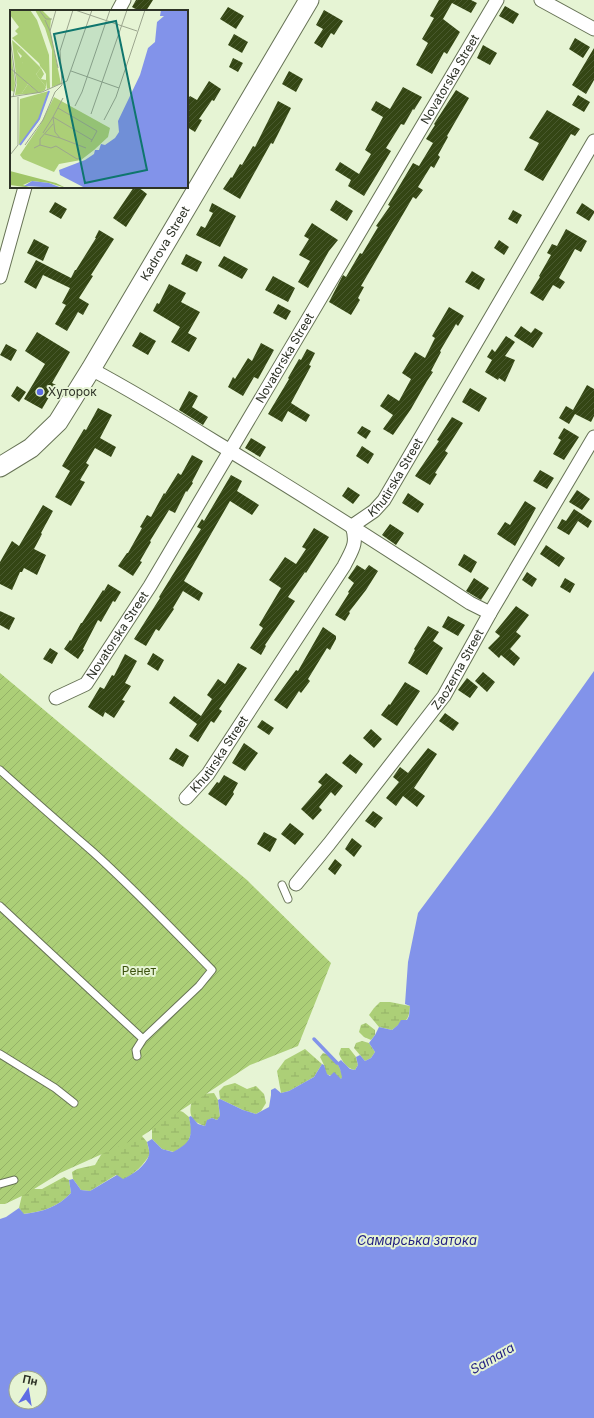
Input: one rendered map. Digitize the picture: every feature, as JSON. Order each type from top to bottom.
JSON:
[{"type":"street","points":[[119,10],[124,0]]},
{"type":"street","name":"Kadrova Street","points":[[0,467],[31,448],[58,422],[91,369],[309,0]]},
{"type":"street","name":"Novatorska Street","points":[[56,698],[86,684],[150,586],[497,0]]},
{"type":"street","points":[[541,0],[594,29]]},
{"type":"street","name":"Khutirska Street","points":[[186,798],[208,774],[344,566],[354,545],[355,535],[352,526],[374,511],[384,500],[594,141]]},
{"type":"street","points":[[0,277],[25,188]]},
{"type":"street","points":[[91,369],[127,388],[352,526],[470,603],[490,613]]},
{"type":"street","name":"Zaozerna Street","points":[[296,884],[444,696],[490,613],[594,437]]},
{"type":"lane","points":[[0,770],[93,852],[150,905],[212,970],[199,986],[142,1040],[136,1050],[137,1056]]},
{"type":"lane","points":[[282,885],[288,899]]},
{"type":"lane","points":[[0,906],[142,1040]]},
{"type":"lane","points":[[0,1054],[55,1088],[74,1103]]},
{"type":"lane","points":[[0,1184],[14,1180]]},
{"type":"green space","name":"Ренет","points":[[0,673],[247,880],[331,963],[298,1046],[250,1065],[142,1136],[60,1173],[26,1194],[5,1204],[0,1204]]},
{"type":"green space","points":[[380,1002],[390,1002],[410,1006],[407,1019],[392,1030],[379,1027],[369,1015]]},
{"type":"green space","points":[[366,1023],[375,1030],[375,1035],[371,1040],[364,1037],[359,1032],[361,1025]]},
{"type":"green space","points":[[362,1041],[369,1043],[375,1052],[371,1058],[365,1061],[354,1048],[356,1043]]},
{"type":"green space","points":[[341,1048],[349,1048],[356,1057],[358,1065],[355,1070],[345,1064],[339,1054]]},
{"type":"green space","points":[[305,1049],[322,1064],[314,1077],[289,1091],[281,1093],[277,1071],[285,1060]]},
{"type":"green space","points":[[323,1053],[330,1056],[336,1062],[343,1077],[341,1079],[326,1074],[320,1057]]},
{"type":"green space","points":[[235,1083],[247,1089],[256,1086],[264,1094],[266,1103],[261,1111],[256,1114],[243,1110],[220,1099],[219,1091],[224,1086]]},
{"type":"green space","points":[[214,1093],[218,1100],[220,1117],[217,1120],[212,1118],[208,1120],[205,1126],[196,1122],[192,1117],[190,1110],[192,1101],[201,1094]]},
{"type":"green space","points":[[174,1109],[183,1112],[189,1117],[192,1131],[187,1144],[174,1152],[162,1149],[152,1139],[152,1124]]},
{"type":"green space","points":[[137,1130],[147,1142],[150,1154],[142,1165],[123,1180],[116,1175],[90,1191],[81,1190],[73,1179],[72,1172],[77,1169],[95,1165],[111,1138]]},
{"type":"green space","points":[[64,1177],[69,1180],[71,1193],[66,1198],[49,1208],[23,1214],[19,1208],[22,1195],[29,1189],[42,1189]]},
{"type":"water","name":"Самарська затока","points":[[594,671],[594,1418],[0,1418],[0,1219],[6,1217],[19,1208],[24,1214],[37,1212],[61,1202],[71,1193],[69,1180],[73,1179],[81,1190],[90,1191],[117,1175],[123,1179],[127,1177],[138,1170],[145,1163],[149,1153],[147,1142],[152,1139],[162,1149],[173,1152],[184,1145],[189,1138],[191,1130],[189,1117],[191,1116],[198,1124],[205,1126],[207,1120],[212,1118],[217,1120],[220,1116],[218,1100],[220,1099],[243,1110],[256,1114],[269,1107],[271,1090],[275,1088],[281,1093],[289,1091],[314,1077],[322,1064],[324,1065],[327,1074],[330,1076],[334,1072],[341,1079],[340,1069],[337,1063],[341,1060],[350,1069],[355,1070],[358,1065],[356,1057],[360,1055],[365,1061],[371,1058],[375,1052],[369,1043],[379,1027],[392,1030],[401,1020],[407,1020],[409,1016],[410,1006],[405,1004],[408,962],[418,913],[492,814]]},
{"type":"building","points":[[136,0],[153,0],[147,10],[137,10],[132,7]]},
{"type":"building","points":[[439,0],[471,0],[477,3],[471,13],[452,3],[443,19],[460,32],[447,54],[444,52],[432,74],[416,65],[428,43],[422,39],[434,18],[430,16]]},
{"type":"building","points":[[505,6],[519,14],[513,24],[499,16]]},
{"type":"building","points":[[228,7],[244,16],[236,29],[220,19]]},
{"type":"building","points":[[324,10],[343,21],[334,35],[331,33],[322,48],[314,43],[323,29],[316,25]]},
{"type":"building","points":[[234,34],[248,42],[242,53],[228,45]]},
{"type":"building","points":[[575,38],[590,47],[583,58],[569,49]]},
{"type":"building","points":[[483,45],[497,53],[490,65],[477,58]]},
{"type":"building","points":[[594,48],[594,80],[586,94],[572,85]]},
{"type":"building","points":[[233,58],[243,63],[238,72],[229,67]]},
{"type":"building","points":[[289,71],[303,79],[296,92],[282,84]]},
{"type":"building","points":[[209,81],[221,89],[214,101],[212,100],[199,119],[202,120],[195,132],[188,128],[188,99],[190,96],[197,100]]},
{"type":"building","points":[[403,87],[422,97],[404,125],[401,124],[386,148],[391,151],[364,196],[348,186],[351,180],[335,170],[340,162],[359,174],[371,154],[365,150],[383,117],[371,110],[376,101],[390,109]]},
{"type":"building","points":[[456,90],[469,98],[447,136],[448,137],[438,155],[440,157],[434,168],[431,166],[418,187],[423,190],[416,199],[413,197],[361,286],[364,287],[358,298],[360,300],[351,315],[329,302],[343,275],[346,277],[360,253],[362,254],[378,227],[376,226],[390,206],[388,205],[413,163],[419,166],[433,143],[426,139]]},
{"type":"building","points":[[578,95],[590,102],[584,112],[572,105]]},
{"type":"building","points":[[278,101],[291,108],[273,144],[271,143],[240,199],[223,189],[231,177],[232,178],[240,164],[242,165],[253,146],[255,147]]},
{"type":"building","points":[[547,110],[580,129],[575,136],[571,134],[543,181],[524,170],[539,143],[529,138]]},
{"type":"building","points":[[133,188],[139,188],[147,194],[126,227],[113,218]]},
{"type":"building","points":[[336,200],[353,211],[347,221],[330,210]]},
{"type":"building","points":[[55,202],[67,209],[61,219],[49,212]]},
{"type":"building","points":[[212,203],[236,216],[220,247],[196,235],[201,226],[205,228],[213,213],[209,211]]},
{"type":"building","points":[[582,203],[594,211],[589,221],[576,213]]},
{"type":"building","points":[[513,210],[522,215],[517,224],[508,219]]},
{"type":"building","points":[[312,223],[338,240],[329,251],[308,288],[298,282],[310,261],[299,255],[309,239],[304,236]]},
{"type":"building","points":[[566,229],[587,241],[581,252],[575,249],[559,278],[565,282],[560,289],[553,285],[543,301],[530,293],[551,255],[547,253],[552,244],[557,246]]},
{"type":"building","points":[[99,230],[114,239],[91,275],[93,276],[79,298],[89,304],[83,315],[78,312],[67,331],[55,324],[66,305],[62,303],[70,288],[43,275],[36,289],[24,282],[36,260],[71,278],[96,238]]},
{"type":"building","points":[[34,239],[49,247],[43,261],[27,253]]},
{"type":"building","points":[[499,240],[509,247],[504,255],[494,248]]},
{"type":"building","points":[[186,254],[202,262],[197,272],[181,264]]},
{"type":"building","points":[[224,256],[248,269],[242,279],[218,266]]},
{"type":"building","points":[[472,271],[485,279],[479,290],[465,282]]},
{"type":"building","points":[[273,276],[295,288],[288,302],[265,290]]},
{"type":"building","points":[[169,284],[186,293],[181,302],[200,312],[188,333],[197,338],[189,352],[171,342],[180,327],[153,311],[157,303],[159,304]]},
{"type":"building","points":[[278,304],[291,311],[286,320],[273,313]]},
{"type":"building","points":[[449,307],[464,316],[458,326],[456,324],[440,351],[441,352],[431,371],[433,372],[411,409],[393,435],[383,429],[393,415],[380,406],[388,394],[399,401],[411,379],[402,373],[415,352],[425,358],[435,338],[432,336]]},
{"type":"building","points":[[521,326],[531,333],[535,328],[543,333],[533,348],[514,336]]},
{"type":"building","points":[[37,332],[70,352],[52,383],[56,385],[42,409],[24,399],[45,364],[25,351]]},
{"type":"building","points":[[140,332],[156,341],[148,355],[132,346]]},
{"type":"building","points":[[506,336],[515,342],[505,356],[515,360],[505,382],[499,378],[498,380],[485,372],[492,360],[487,357],[492,349],[495,352]]},
{"type":"building","points":[[261,343],[274,350],[258,379],[254,377],[243,396],[228,387],[233,377],[235,379],[248,358],[252,361]]},
{"type":"building","points":[[6,344],[17,350],[11,361],[0,355]]},
{"type":"building","points":[[307,349],[315,353],[309,365],[311,366],[291,403],[310,415],[306,422],[288,411],[282,422],[268,414],[299,359],[301,360]]},
{"type":"building","points":[[587,385],[594,389],[594,416],[591,422],[575,414],[569,424],[559,418],[566,406],[573,410]]},
{"type":"building","points":[[17,386],[26,392],[19,402],[11,396]]},
{"type":"building","points":[[470,388],[487,398],[479,412],[462,402]]},
{"type":"building","points":[[189,391],[198,396],[192,407],[208,417],[203,425],[179,410]]},
{"type":"building","points":[[98,408],[112,415],[100,438],[116,447],[111,457],[95,448],[86,463],[89,465],[80,480],[85,482],[71,506],[55,497],[70,471],[62,466],[84,429],[86,430]]},
{"type":"building","points":[[452,417],[463,423],[445,451],[448,453],[435,473],[437,474],[430,485],[415,476],[439,441],[437,440]]},
{"type":"building","points":[[362,426],[371,431],[366,439],[357,433]]},
{"type":"building","points":[[564,428],[579,437],[564,460],[553,454],[561,440],[558,438]]},
{"type":"building","points":[[251,438],[266,447],[260,457],[245,448]]},
{"type":"building","points":[[362,446],[374,454],[368,464],[356,456]]},
{"type":"building","points":[[192,455],[203,461],[192,482],[193,483],[187,492],[186,491],[175,513],[169,510],[150,541],[151,542],[140,561],[142,562],[133,576],[118,566],[128,553],[142,528],[140,527],[147,515],[151,517],[164,493],[165,494],[178,473],[181,475]]},
{"type":"building","points":[[540,470],[554,478],[547,489],[533,481]]},
{"type":"building","points":[[231,475],[242,481],[237,491],[259,505],[252,515],[230,501],[184,581],[203,593],[199,601],[183,591],[173,608],[174,609],[159,631],[156,629],[146,646],[134,639],[201,529],[197,527],[202,519],[204,521]]},
{"type":"building","points":[[348,487],[360,495],[353,504],[342,496]]},
{"type":"building","points":[[577,490],[590,499],[582,510],[569,502]]},
{"type":"building","points":[[408,493],[424,504],[418,513],[402,503]]},
{"type":"building","points":[[525,501],[536,508],[515,546],[497,534],[505,522],[510,525]]},
{"type":"building","points":[[43,505],[53,511],[34,549],[46,555],[37,575],[24,568],[22,572],[20,572],[12,590],[0,584],[0,562],[12,541],[19,546]]},
{"type":"building","points":[[574,509],[592,521],[588,528],[578,521],[569,535],[557,528],[562,519],[566,521]]},
{"type":"building","points":[[390,524],[404,533],[396,545],[382,535]]},
{"type":"building","points":[[314,528],[329,537],[306,573],[305,572],[288,597],[295,601],[265,645],[266,646],[261,655],[250,648],[263,628],[259,625],[281,588],[269,580],[285,557],[296,564],[306,549],[302,547]]},
{"type":"building","points":[[546,545],[565,558],[559,567],[540,554]]},
{"type":"building","points":[[464,554],[477,562],[471,573],[458,565]]},
{"type":"building","points":[[357,565],[365,570],[369,565],[378,571],[349,612],[350,613],[345,621],[335,615],[354,583],[348,578]]},
{"type":"building","points":[[527,572],[537,579],[532,587],[522,580]]},
{"type":"building","points":[[474,578],[489,588],[481,600],[466,591]]},
{"type":"building","points":[[565,578],[575,584],[570,593],[560,587]]},
{"type":"building","points":[[108,584],[121,592],[115,602],[113,601],[101,622],[98,620],[83,649],[84,650],[78,659],[64,649],[70,640],[71,641],[81,623]]},
{"type":"building","points":[[516,606],[529,615],[516,632],[521,636],[510,649],[520,658],[514,666],[501,655],[499,658],[488,648],[500,636],[495,632]]},
{"type":"building","points":[[0,611],[15,618],[9,630],[0,625]]},
{"type":"building","points":[[448,616],[465,625],[458,636],[442,627]]},
{"type":"building","points":[[428,626],[439,632],[433,641],[443,648],[427,675],[408,663],[415,650],[414,649]]},
{"type":"building","points":[[323,627],[336,636],[336,639],[330,650],[327,648],[308,679],[310,681],[301,693],[299,691],[287,709],[274,700],[296,670],[298,671]]},
{"type":"building","points":[[50,648],[58,653],[52,664],[43,659]]},
{"type":"building","points":[[153,653],[164,660],[158,671],[147,664]]},
{"type":"building","points":[[125,654],[137,661],[125,683],[131,686],[122,700],[125,701],[114,718],[105,712],[103,717],[88,707],[100,687],[104,689],[112,675],[114,676]]},
{"type":"building","points":[[238,663],[247,668],[219,709],[222,711],[214,723],[211,721],[198,742],[189,736],[197,724],[169,703],[174,696],[201,716],[212,699],[207,695],[218,679],[225,684]]},
{"type":"building","points":[[483,672],[495,682],[487,692],[475,681]]},
{"type":"building","points":[[467,678],[478,687],[470,698],[458,690]]},
{"type":"building","points":[[405,682],[420,691],[397,726],[381,715],[389,704],[390,705]]},
{"type":"building","points":[[445,713],[459,723],[453,731],[439,721]]},
{"type":"building","points":[[262,720],[274,728],[269,735],[257,727]]},
{"type":"building","points":[[371,729],[382,739],[374,748],[363,738]]},
{"type":"building","points":[[244,743],[258,753],[245,771],[232,763]]},
{"type":"building","points":[[176,748],[189,756],[183,767],[169,759]]},
{"type":"building","points":[[428,748],[437,754],[414,788],[425,796],[417,807],[403,796],[396,806],[386,798],[399,782],[393,777],[400,767],[408,773]]},
{"type":"building","points":[[350,754],[363,764],[356,774],[342,763]]},
{"type":"building","points":[[326,773],[343,786],[335,796],[331,792],[319,807],[322,810],[313,820],[301,809],[322,785],[318,782]]},
{"type":"building","points":[[224,775],[238,783],[233,792],[234,794],[226,806],[208,794],[217,782],[219,783]]},
{"type":"building","points":[[373,811],[383,818],[375,828],[365,821]]},
{"type":"building","points":[[290,823],[304,834],[295,845],[281,834]]},
{"type":"building","points":[[264,832],[277,839],[270,852],[257,844]]},
{"type":"building","points":[[352,838],[362,846],[354,857],[345,849]]},
{"type":"building","points":[[335,859],[342,865],[335,875],[328,869]]},
{"type":"waterway","points":[[314,1039],[337,1063]]},
{"type":"place","name":"Хуторок","points":[[40,392]]},
{"type":"water label","name":"Samara","points":[[492,1358]]}]
